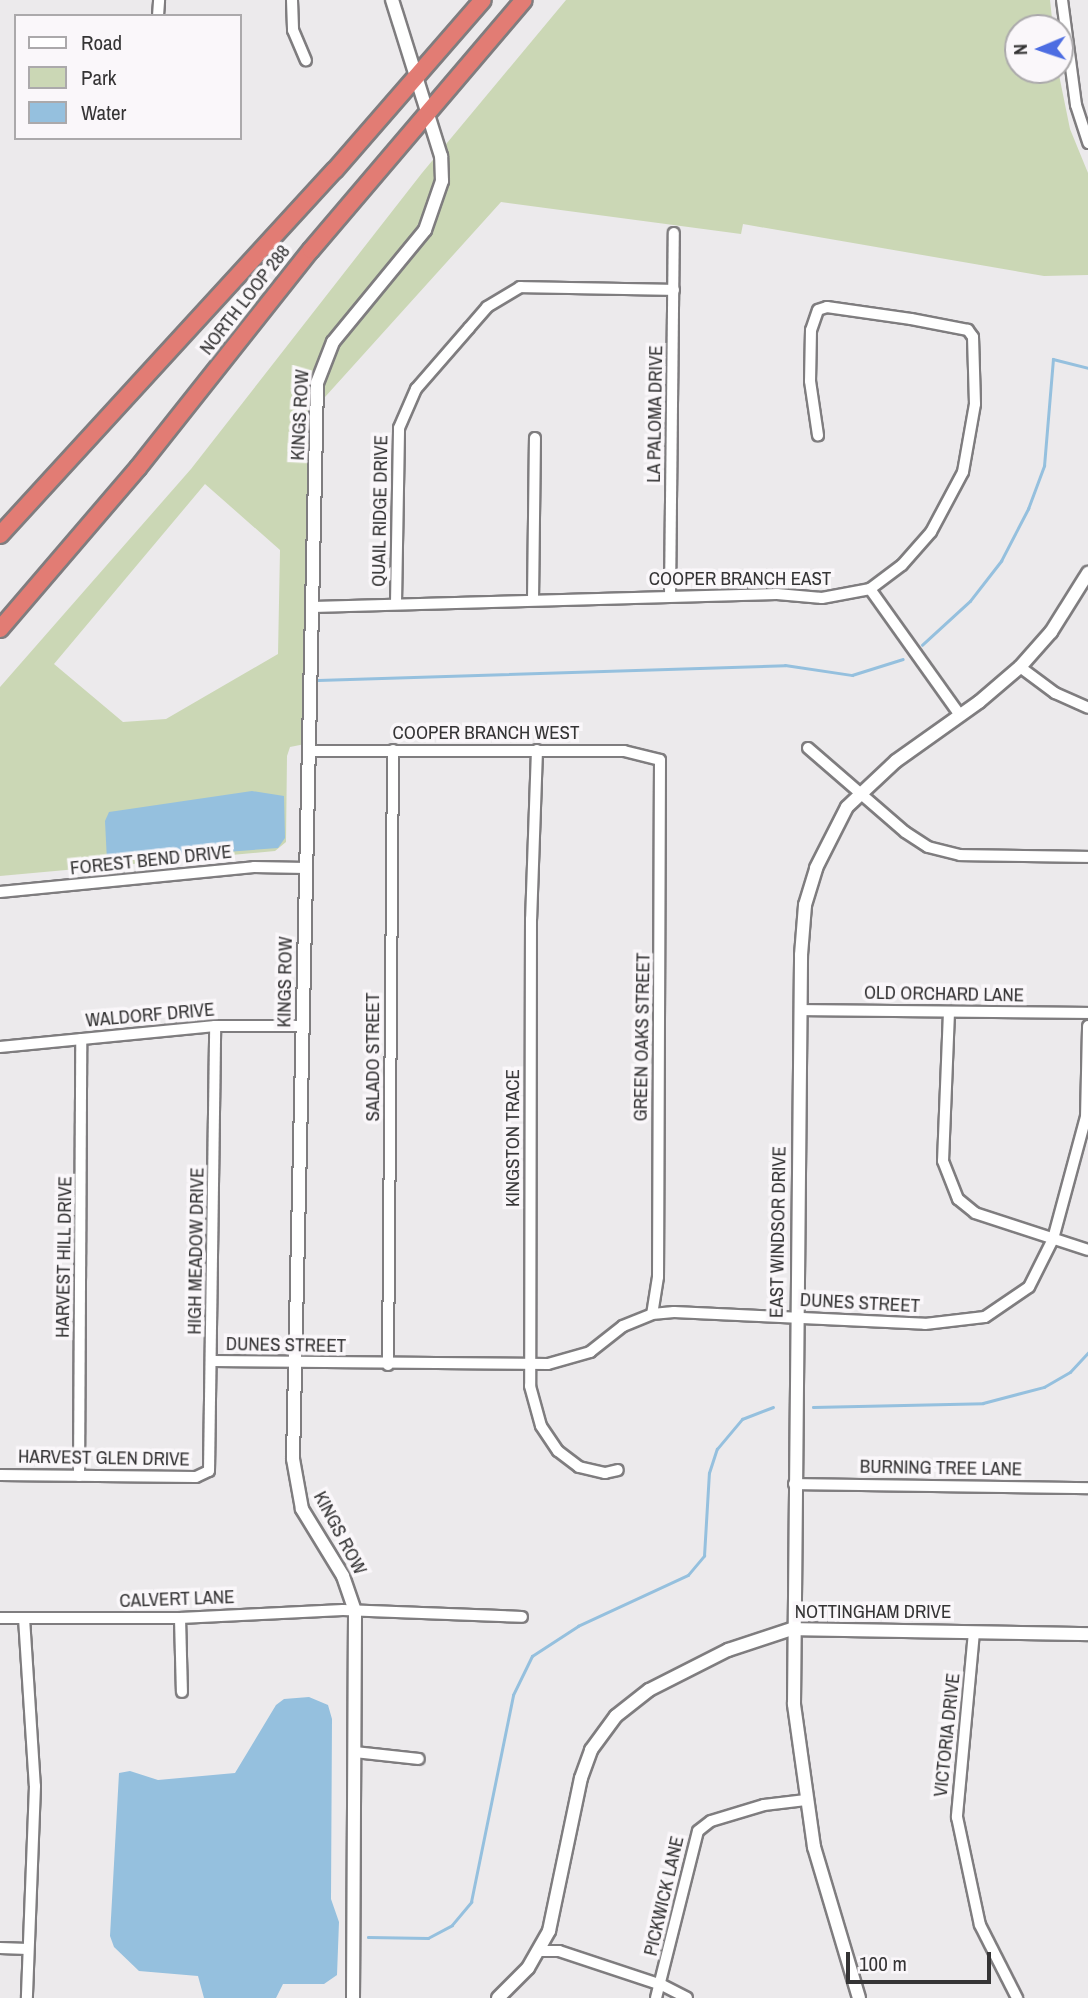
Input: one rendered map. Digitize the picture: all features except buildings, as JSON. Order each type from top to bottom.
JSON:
[{"type":"highway","name":"NORTH LOOP 288","points":[[0,535],[483,0]]},
{"type":"highway","name":"NORTH LOOP 288","points":[[0,629],[123,487],[427,112],[524,0]]},
{"type":"street","points":[[292,0],[293,30],[306,60]]},
{"type":"street","name":"KINGS ROW","points":[[353,1998],[355,1611],[344,1576],[309,1524],[296,1489],[306,868],[319,372],[346,325],[412,250],[432,219],[443,169],[392,0]]},
{"type":"street","points":[[1062,0],[1076,105],[1088,143]]},
{"type":"street","name":"LA PALOMA DRIVE","points":[[670,596],[674,233]]},
{"type":"street","name":"QUAIL RIDGE DRIVE","points":[[396,603],[399,428],[416,389],[468,328],[494,302],[520,287],[674,289]]},
{"type":"street","name":"COOPER BRANCH EAST","points":[[313,607],[777,594],[822,598],[870,589],[902,565],[931,532],[963,472],[975,404],[975,348],[968,330],[827,307],[812,317],[810,393],[818,435]]},
{"type":"street","points":[[533,600],[535,438]]},
{"type":"street","name":"EAST WINDSOR DRIVE","points":[[859,1998],[834,1926],[806,1800],[792,1629],[800,1010],[807,897],[832,832],[860,793],[896,761],[1020,667],[1051,632],[1088,573]]},
{"type":"street","points":[[870,589],[960,715]]},
{"type":"street","points":[[1020,667],[1055,693],[1088,708]]},
{"type":"street","points":[[808,748],[905,832],[944,852],[1088,857]]},
{"type":"street","name":"SALADO STREET","points":[[388,1365],[393,750]]},
{"type":"street","name":"KINGSTON TRACE","points":[[537,750],[529,1365],[532,1403],[558,1451],[579,1467],[606,1473],[618,1469]]},
{"type":"street","name":"COOPER BRANCH WEST","points":[[310,751],[624,751],[660,760]]},
{"type":"street","name":"GREEN OAKS STREET","points":[[652,1314],[658,1277],[660,760]]},
{"type":"street","name":"FOREST BEND DRIVE","points":[[0,892],[254,867],[306,868]]},
{"type":"street","name":"OLD ORCHARD LANE","points":[[800,1010],[1088,1013]]},
{"type":"street","points":[[949,1012],[943,1161],[947,1180],[958,1199],[975,1213],[1088,1250]]},
{"type":"street","name":"WALDORF DRIVE","points":[[0,1047],[215,1026],[303,1026]]},
{"type":"street","name":"HIGH MEADOW DRIVE","points":[[206,1475],[211,1464],[215,1026]]},
{"type":"street","name":"DUNES STREET","points":[[213,1361],[529,1365],[566,1362],[590,1352],[623,1325],[652,1314],[925,1324],[985,1317],[1029,1287],[1053,1238],[1087,1117],[1088,1026]]},
{"type":"street","name":"HARVEST HILL DRIVE","points":[[79,1476],[81,1039]]},
{"type":"street","name":"HARVEST GLEN DRIVE","points":[[0,1475],[206,1475]]},
{"type":"street","name":"BURNING TREE LANE","points":[[794,1484],[1088,1488]]},
{"type":"street","name":"CALVERT LANE","points":[[0,1618],[180,1618],[355,1611],[522,1617]]},
{"type":"street","points":[[24,1618],[35,1786],[27,1998]]},
{"type":"street","points":[[180,1618],[182,1692]]},
{"type":"street","name":"NOTTINGHAM DRIVE","points":[[498,1998],[540,1951],[549,1931],[581,1778],[600,1735],[625,1707],[649,1690],[728,1650],[792,1629],[1088,1634]]},
{"type":"street","name":"VICTORIA DRIVE","points":[[974,1632],[957,1817],[980,1925],[1017,1998]]},
{"type":"street","points":[[355,1752],[419,1759]]},
{"type":"street","name":"PICKWICK LANE","points":[[656,1998],[662,1985],[698,1831],[711,1821],[764,1805],[806,1800]]},
{"type":"street","points":[[0,1948],[29,1949]]},
{"type":"street","points":[[540,1951],[554,1950],[662,1985],[687,1998]]},
{"type":"green space","points":[[566,0],[1050,0],[1052,14],[1004,14],[1004,84],[1061,84],[1070,129],[1088,173],[1088,275],[1044,276],[743,224],[741,234],[501,202],[316,407],[310,743],[290,747],[287,756],[286,842],[275,851],[0,876],[0,687],[191,469],[422,173]],"holes":[[[205,484],[280,550],[278,654],[166,719],[123,722],[54,664]]]},
{"type":"water","points":[[252,791],[284,796],[285,838],[278,848],[107,861],[105,821],[109,812]]},
{"type":"water","points":[[309,1697],[328,1705],[332,1719],[331,1899],[339,1922],[337,1975],[324,1984],[283,1984],[276,1998],[204,1998],[198,1976],[139,1971],[114,1947],[110,1936],[119,1773],[130,1771],[158,1780],[235,1773],[276,1705],[284,1699]]},
{"type":"waterway","points":[[922,645],[970,601],[1001,561],[1028,509],[1044,466],[1053,359],[1088,368]]},
{"type":"waterway","points":[[318,680],[785,665],[852,675],[903,659]]},
{"type":"waterway","points":[[813,1407],[983,1403],[1044,1387],[1070,1372],[1088,1353]]},
{"type":"waterway","points":[[368,1937],[428,1938],[452,1925],[471,1902],[513,1695],[532,1656],[578,1626],[688,1575],[704,1556],[709,1473],[717,1449],[742,1419],[773,1407]]}]
